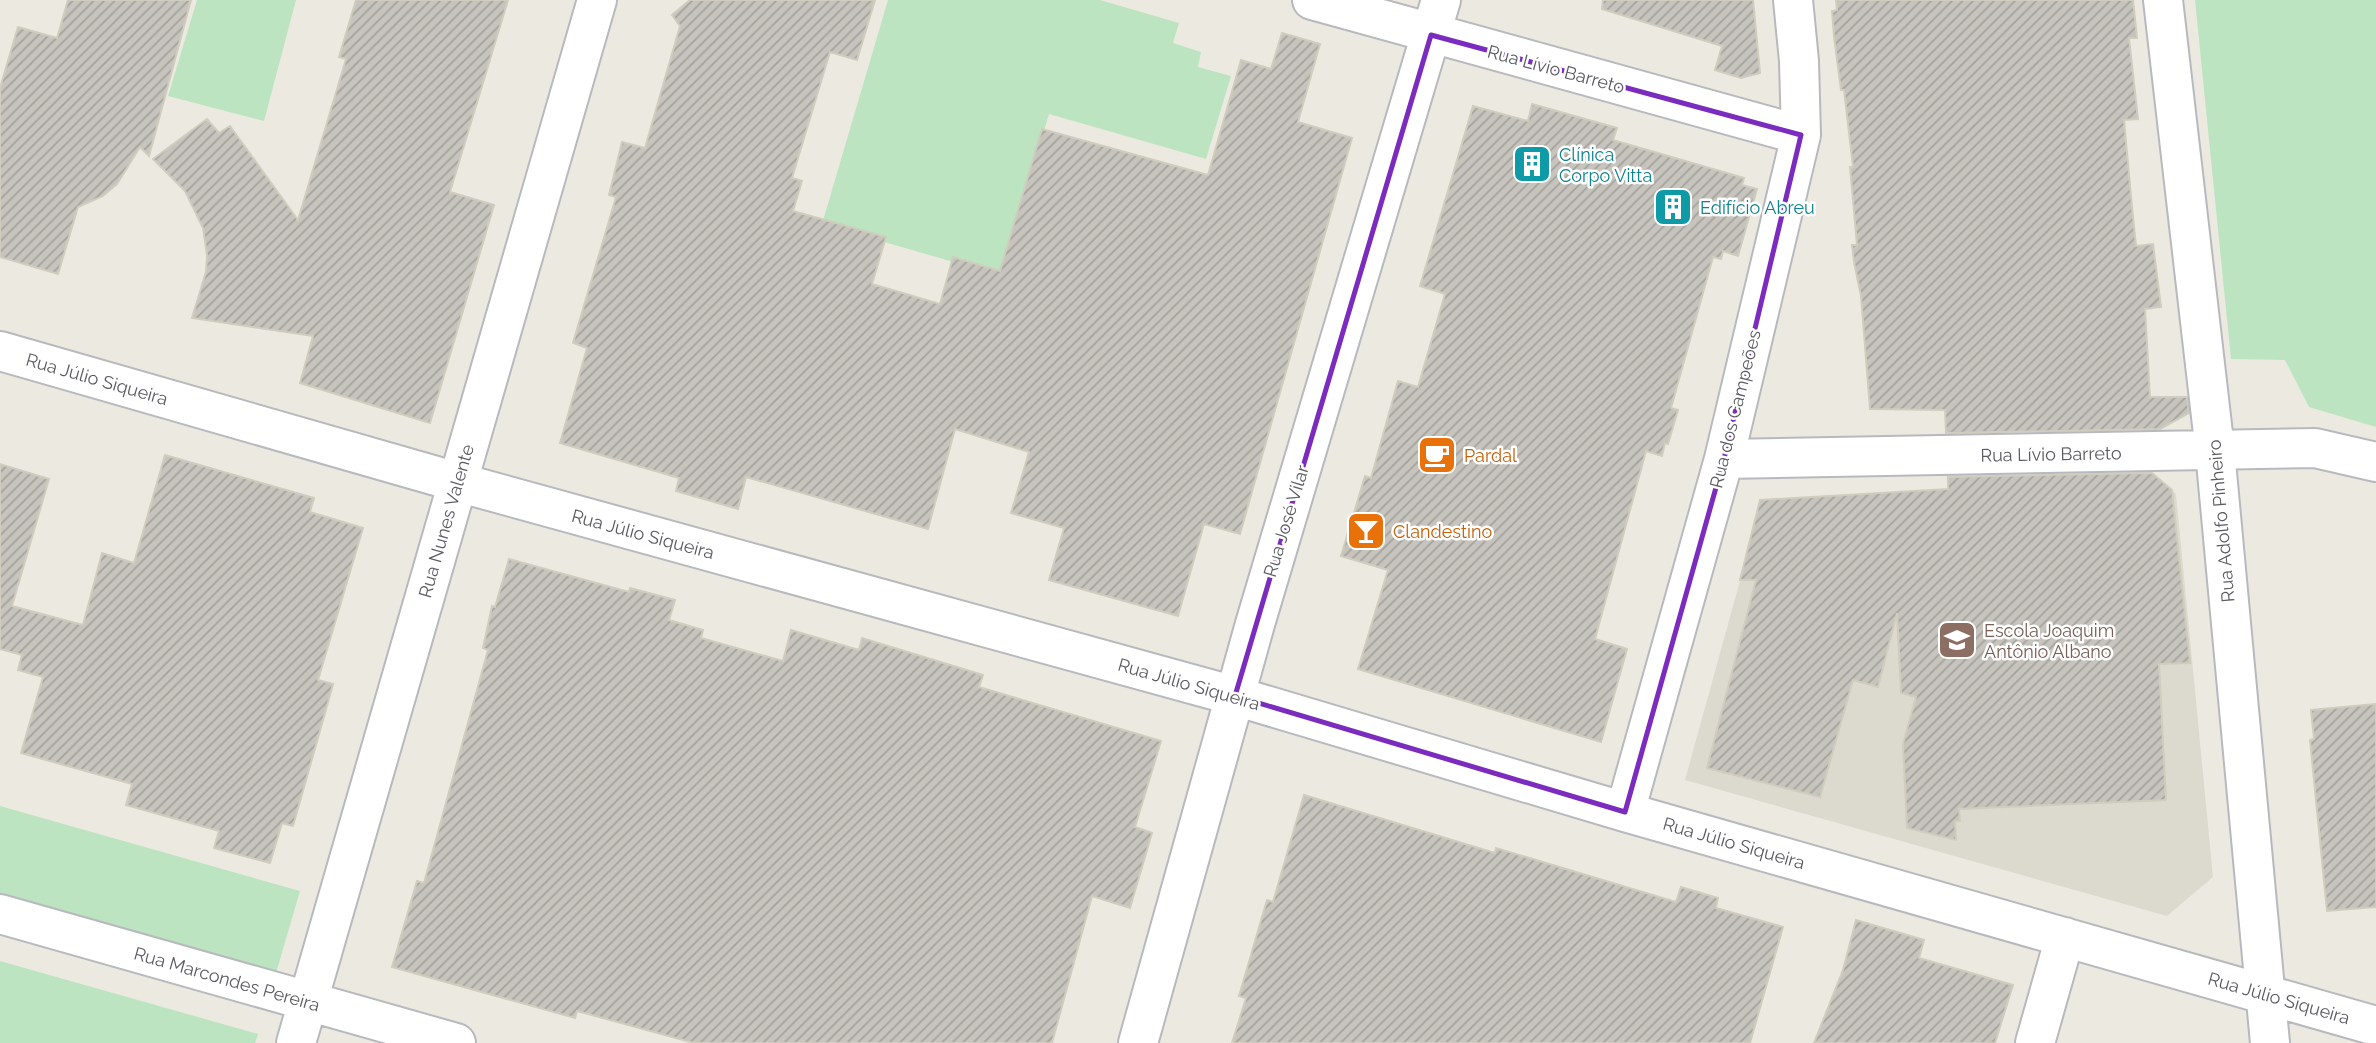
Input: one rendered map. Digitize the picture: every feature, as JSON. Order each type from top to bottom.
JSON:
[{"type":"street","name":"Rua Nunes Valente","points":[[296,1043],[597,0]]},
{"type":"street","name":"Rua Lívio Barreto","points":[[1312,0],[1436,17],[1801,135]]},
{"type":"street","name":"Rua dos Campeões","points":[[1625,812],[1724,459],[1801,135],[1799,61],[1793,0]]},
{"type":"street","name":"Rua Adolfo Pinheiro","points":[[2163,0],[2215,451],[2270,1043]]},
{"type":"street","name":"Rua José Vilar","points":[[1138,1043],[1235,696],[1436,17]]},
{"type":"street","name":"Rua Júlio Siqueira","points":[[0,351],[457,482],[1235,696],[1625,812],[2376,1026]]},
{"type":"street","name":"Rua Lívio Barreto","points":[[1724,459],[2315,448],[2376,462]]},
{"type":"street","name":"Rua Marcondes Pereira","points":[[0,914],[456,1043]]},
{"type":"street","points":[[2035,1043],[2065,937]]},
{"type":"highlighted area","points":[[1431,35],[1801,135],[1724,459],[1625,812],[1235,696]]},
{"type":"shaded area","name":"Escola Joaquim Antônio Albano","points":[[2160,480],[2176,494],[2213,877],[2167,916],[1685,780],[1762,501]]},
{"type":"green space","points":[[197,0],[296,0],[264,121],[168,96]]},
{"type":"green space","points":[[888,0],[1100,0],[1179,23],[1173,43],[1201,52],[1198,67],[1231,76],[1206,159],[1049,114],[1002,276],[822,224]]},
{"type":"green space","points":[[2195,0],[2376,0],[2376,427],[2309,407],[2285,360],[2231,359]]},
{"type":"green space","points":[[0,806],[300,891],[276,973],[0,895]]},
{"type":"green space","points":[[0,961],[258,1034],[255,1043],[0,1043]]},
{"type":"building","points":[[68,0],[191,0],[149,156],[140,147],[117,184],[103,196],[78,207],[58,274],[0,257],[0,88],[18,27],[57,38]]},
{"type":"building","points":[[356,0],[508,0],[450,192],[494,205],[430,423],[300,383],[313,336],[192,318],[206,272],[207,255],[203,228],[185,191],[153,159],[207,119],[219,133],[230,126],[298,220],[346,59],[339,57]]},
{"type":"building","points":[[690,0],[875,0],[857,60],[830,52],[792,178],[802,181],[793,211],[886,237],[872,284],[940,304],[953,257],[1000,271],[1042,129],[1208,175],[1241,60],[1271,69],[1282,33],[1320,44],[1298,122],[1352,138],[1240,534],[1204,524],[1178,616],[1049,580],[1064,528],[1011,513],[1029,452],[955,429],[928,529],[746,477],[738,509],[676,491],[679,478],[560,443],[587,348],[573,343],[616,197],[609,195],[622,142],[645,148],[680,26],[672,15]]},
{"type":"building","points":[[1603,0],[1753,0],[1760,73],[1741,78],[1715,70],[1722,46],[1602,9]]},
{"type":"building","points":[[1836,0],[2133,0],[2137,38],[2129,38],[2138,119],[2124,120],[2136,246],[2153,244],[2161,307],[2145,309],[2150,397],[2187,397],[2189,413],[2160,429],[1946,433],[1945,410],[1870,409],[1861,296],[1852,245],[1857,245],[1850,167],[1853,167],[1844,90],[1841,90],[1834,37],[1832,11],[1837,10]]},
{"type":"building","points":[[1532,104],[1617,128],[1613,140],[1744,178],[1742,185],[1757,189],[1738,256],[1723,251],[1721,259],[1713,257],[1671,408],[1678,410],[1668,444],[1665,443],[1662,456],[1646,451],[1595,639],[1627,649],[1601,742],[1358,669],[1388,570],[1341,556],[1365,476],[1371,478],[1398,381],[1418,387],[1445,294],[1420,286],[1473,106],[1528,121]]},
{"type":"building","points":[[165,455],[314,498],[310,512],[363,528],[318,680],[333,684],[327,706],[293,826],[282,823],[270,863],[214,848],[219,831],[126,805],[132,784],[21,753],[43,677],[18,670],[22,655],[0,649],[0,464],[49,479],[12,606],[83,625],[102,553],[134,563]]},
{"type":"building","name":"Escola Joaquim Antônio Albano","points":[[2152,473],[2172,490],[2190,663],[2159,664],[2166,800],[1959,809],[1960,821],[1955,821],[1956,840],[1907,828],[1903,744],[1916,697],[1901,693],[1897,613],[1878,687],[1853,680],[1820,797],[1707,768],[1756,580],[1740,580],[1760,500],[1948,489],[1948,477]]},
{"type":"building","points":[[509,559],[629,592],[630,588],[675,600],[669,620],[703,630],[701,638],[783,661],[791,630],[859,650],[862,638],[983,675],[979,687],[1161,741],[1135,827],[1152,833],[1130,908],[1092,896],[1052,1043],[694,1043],[577,1011],[575,1018],[392,967],[417,881],[424,883],[488,650],[483,648],[492,606],[495,607]]},
{"type":"building","points":[[2376,704],[2376,907],[2327,911],[2310,740],[2314,739],[2311,710]]},
{"type":"building","points":[[1304,795],[1495,853],[1496,848],[1676,902],[1681,887],[1718,898],[1716,908],[1783,927],[1750,1043],[1232,1043],[1246,998],[1239,996],[1267,900],[1273,902]]},
{"type":"building","points":[[1856,920],[1924,940],[1919,958],[2013,985],[1995,1043],[1814,1043],[1843,970]]},
{"type":"place","name":"Clínica Corpo Vitta","points":[[1532,164]]},
{"type":"place","name":"Edifício Abreu","points":[[1673,207]]},
{"type":"place","name":"Pardal","points":[[1437,455]]},
{"type":"place","name":"Clandestino","points":[[1366,531]]},
{"type":"place","name":"Escola Joaquim Antônio Albano","points":[[1957,640]]}]
